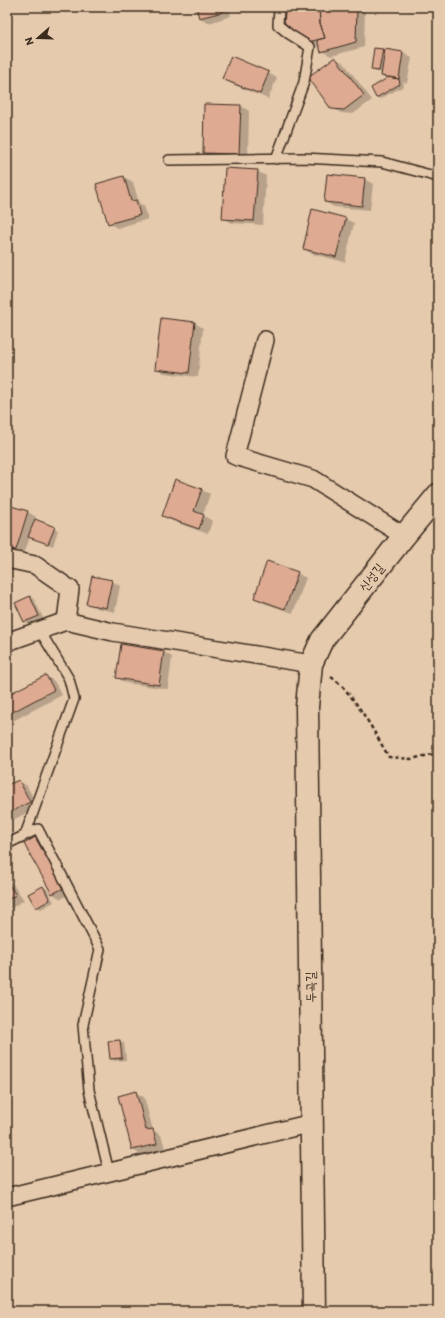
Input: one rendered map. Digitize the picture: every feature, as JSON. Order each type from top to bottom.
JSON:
[{"type":"street","points":[[265,340],[235,456],[313,479],[404,536]]},
{"type":"street","name":"신성길","points":[[311,664],[322,640],[438,495]]},
{"type":"street","points":[[7,559],[35,565],[70,589],[66,621]]},
{"type":"street","points":[[7,642],[66,621],[113,632],[311,664]]},
{"type":"street","name":"두곡길","points":[[311,664],[307,707],[314,1311]]},
{"type":"street","points":[[7,1197],[312,1123]]},
{"type":"lane","points":[[276,159],[304,82],[310,47],[278,25],[279,7]]},
{"type":"lane","points":[[169,160],[303,158],[382,162],[438,177]]},
{"type":"lane","points":[[25,835],[74,699],[69,679],[40,631]]},
{"type":"lane","points":[[7,844],[38,828],[100,949],[84,1025],[90,1090],[109,1172]]},
{"type":"path","points":[[311,664],[340,683],[367,719],[389,757],[411,759],[438,753]]},
{"type":"building","points":[[196,7],[222,7],[223,12],[199,18]]},
{"type":"building","points":[[286,7],[319,7],[320,23],[325,38],[308,42],[290,32],[284,21]]},
{"type":"building","points":[[319,7],[357,7],[356,42],[321,52],[317,40],[325,38],[320,23]]},
{"type":"building","points":[[374,48],[383,49],[379,71],[371,70]]},
{"type":"building","points":[[385,49],[403,52],[399,79],[381,76]]},
{"type":"building","points":[[231,56],[269,72],[260,94],[222,79]]},
{"type":"building","points":[[335,57],[364,95],[344,110],[331,109],[308,77]]},
{"type":"building","points":[[389,77],[399,79],[400,84],[376,98],[371,88]]},
{"type":"building","points":[[204,104],[241,105],[239,154],[203,153]]},
{"type":"building","points":[[225,168],[258,170],[254,221],[222,219]]},
{"type":"building","points":[[327,174],[365,178],[362,206],[324,202]]},
{"type":"building","points":[[124,176],[131,201],[136,200],[140,215],[108,224],[96,184]]},
{"type":"building","points":[[312,209],[346,218],[336,257],[303,249]]},
{"type":"building","points":[[161,318],[195,322],[189,373],[155,369]]},
{"type":"building","points":[[175,479],[202,489],[194,511],[204,515],[199,529],[162,516]]},
{"type":"building","points":[[11,506],[28,511],[16,550],[7,548],[7,520]]},
{"type":"building","points":[[35,519],[55,527],[48,544],[28,537]]},
{"type":"building","points":[[267,561],[298,572],[285,609],[254,598]]},
{"type":"building","points":[[92,576],[112,580],[106,608],[86,604]]},
{"type":"building","points":[[30,596],[39,616],[24,622],[15,603]]},
{"type":"building","points":[[121,644],[164,651],[159,685],[116,678]]},
{"type":"building","points":[[46,675],[54,690],[7,715],[7,695]]},
{"type":"building","points":[[19,780],[30,802],[7,814],[7,785]]},
{"type":"building","points":[[35,837],[64,888],[52,894],[24,844]]},
{"type":"building","points":[[7,882],[16,895],[7,900]]},
{"type":"building","points":[[43,886],[50,900],[36,908],[28,894]]},
{"type":"building","points":[[120,1040],[122,1058],[110,1059],[108,1041]]},
{"type":"building","points":[[136,1091],[146,1130],[153,1129],[157,1144],[132,1150],[118,1096]]}]
